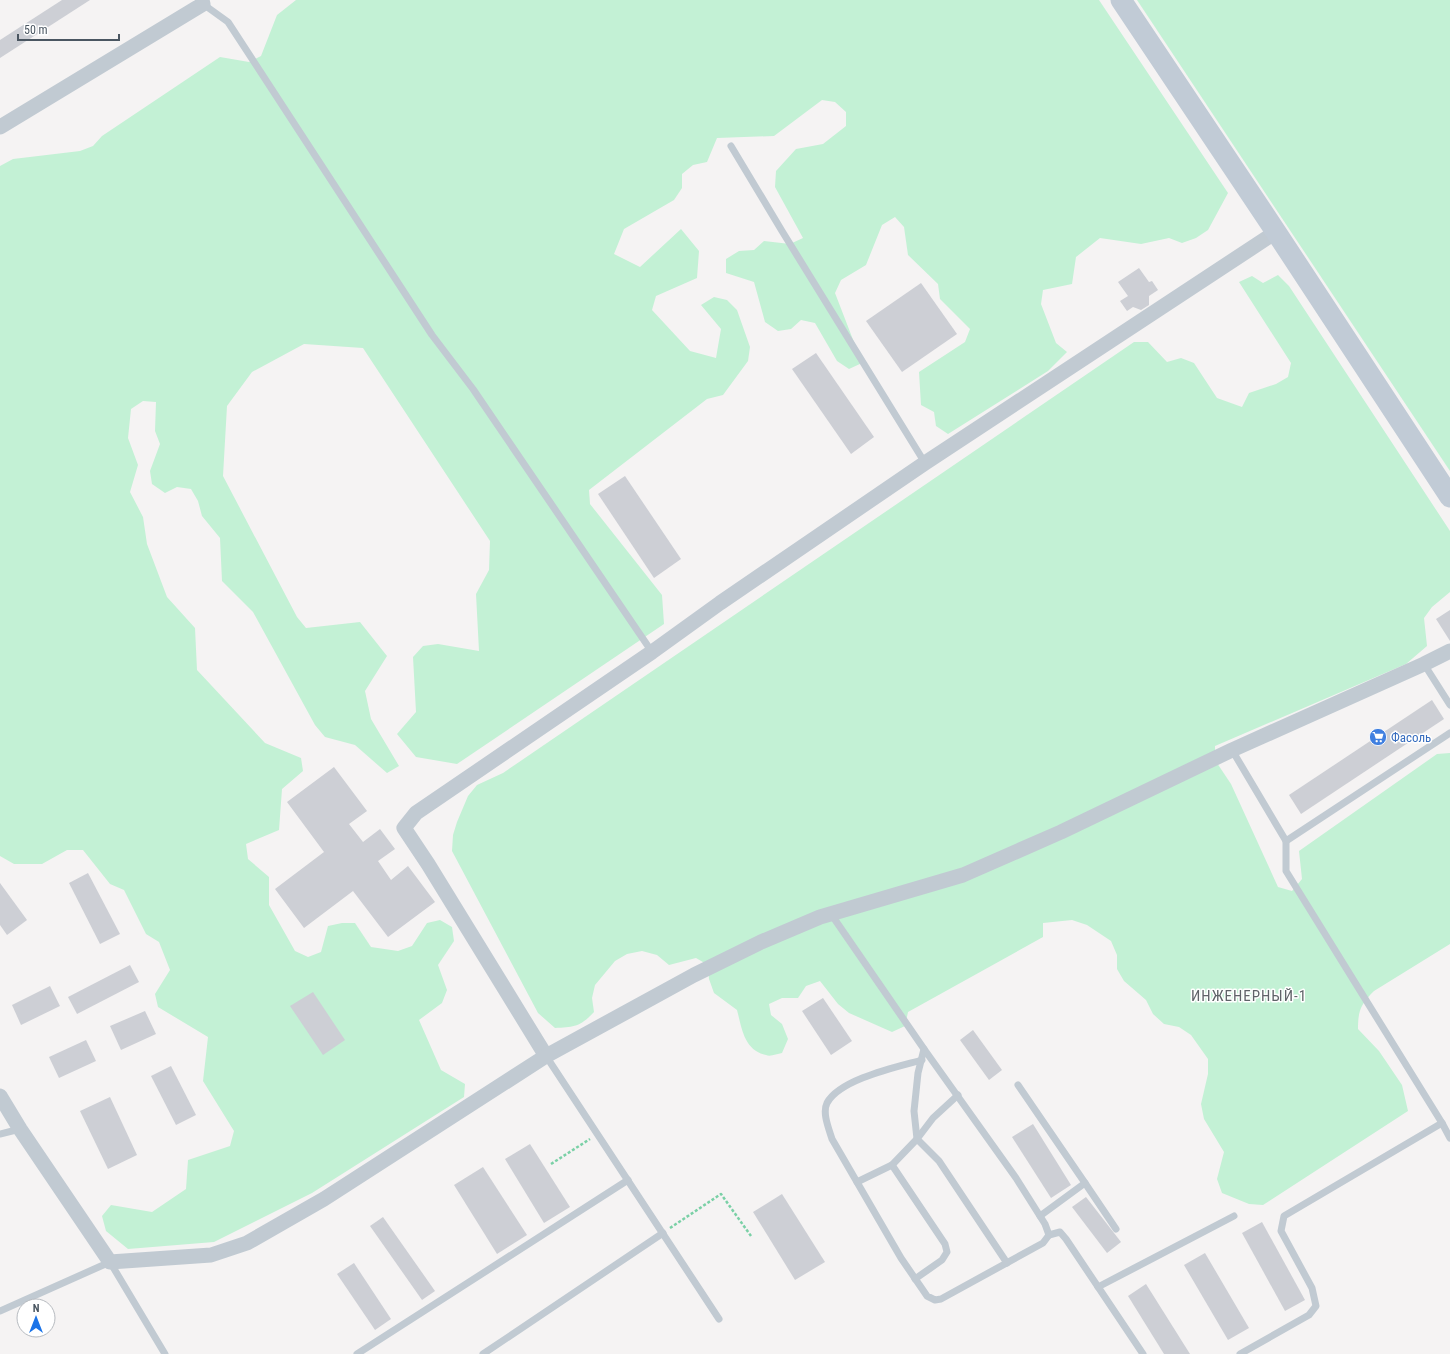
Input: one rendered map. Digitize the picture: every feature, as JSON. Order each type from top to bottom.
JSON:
[{"type":"street","points":[[1121,0],[1450,497]]},
{"type":"street","points":[[0,127],[202,2]]},
{"type":"street","points":[[546,1056],[428,864],[404,828],[416,813],[652,652],[720,602],[925,463],[1276,232]]},
{"type":"street","points":[[0,1096],[20,1129],[110,1262],[211,1255],[247,1243],[324,1199],[546,1056],[701,972],[761,942],[820,917],[963,875],[1061,832],[1232,750],[1450,651]]},
{"type":"lane","points":[[202,2],[228,22],[432,335],[473,389],[652,652]]},
{"type":"lane","points":[[731,146],[925,463]]},
{"type":"lane","points":[[1424,664],[1450,705]]},
{"type":"lane","points":[[1286,841],[1450,733]]},
{"type":"lane","points":[[1232,750],[1286,841],[1286,871],[1450,1138]]},
{"type":"lane","points":[[831,914],[924,1049],[1012,1172],[1045,1224],[1049,1235]]},
{"type":"lane","points":[[924,1049],[918,1073],[914,1111],[917,1139],[939,1161],[1007,1263]]},
{"type":"lane","points":[[546,1056],[719,1319]]},
{"type":"lane","points":[[922,1060],[867,1075],[836,1092],[827,1104],[826,1118],[832,1139],[901,1258],[927,1296],[935,1300],[941,1298],[1043,1243],[1049,1235],[1060,1232],[1143,1354]]},
{"type":"lane","points":[[1018,1085],[1116,1229]]},
{"type":"lane","points":[[857,1182],[892,1165],[917,1139],[933,1118],[958,1095]]},
{"type":"lane","points":[[1240,1354],[1309,1315],[1316,1306],[1312,1288],[1281,1231],[1284,1216],[1442,1123]]},
{"type":"lane","points":[[0,1134],[20,1129]]},
{"type":"lane","points":[[892,1165],[945,1244],[947,1252],[942,1260],[915,1279]]},
{"type":"lane","points":[[357,1354],[628,1180]]},
{"type":"lane","points":[[1040,1216],[1086,1183]]},
{"type":"lane","points":[[1098,1287],[1234,1216]]},
{"type":"lane","points":[[482,1354],[663,1233]]},
{"type":"lane","points":[[0,1311],[110,1262],[165,1354]]},
{"type":"path","points":[[551,1164],[598,1134]]},
{"type":"path","points":[[663,1233],[721,1194],[751,1236]]},
{"type":"green space","points":[[296,0],[1099,0],[1228,193],[1208,230],[1196,238],[1182,243],[1169,238],[1141,244],[1100,238],[1076,257],[1072,284],[1043,290],[1041,304],[1056,343],[1067,352],[1048,371],[948,434],[936,426],[934,412],[921,405],[919,372],[965,342],[970,329],[940,299],[938,284],[908,255],[904,227],[895,217],[882,225],[866,265],[841,280],[835,293],[862,363],[849,369],[837,361],[815,323],[801,320],[791,329],[778,331],[765,322],[754,282],[726,273],[726,259],[739,251],[754,250],[764,241],[790,244],[803,238],[775,187],[776,171],[796,149],[823,144],[846,126],[846,112],[835,102],[822,100],[774,136],[717,138],[707,162],[693,165],[682,174],[682,188],[674,200],[624,229],[614,254],[640,267],[681,229],[699,251],[697,278],[656,296],[652,310],[690,351],[716,358],[721,329],[701,305],[714,297],[727,300],[737,310],[750,347],[748,361],[723,395],[707,399],[589,490],[590,504],[662,595],[664,624],[457,764],[416,757],[397,734],[416,712],[413,657],[423,646],[438,644],[479,651],[476,594],[489,570],[490,541],[363,348],[304,344],[252,372],[227,406],[223,476],[297,617],[306,628],[360,622],[387,656],[365,691],[371,719],[399,766],[387,773],[355,745],[325,737],[315,725],[253,612],[222,581],[220,538],[202,516],[198,501],[191,489],[177,487],[165,493],[152,484],[150,471],[160,444],[155,431],[156,402],[143,401],[131,409],[128,438],[138,465],[130,492],[143,517],[147,544],[167,597],[195,628],[197,670],[265,743],[301,758],[303,771],[282,789],[279,830],[246,844],[248,859],[269,877],[269,905],[295,951],[308,957],[321,952],[328,926],[342,923],[355,923],[371,947],[398,951],[412,946],[427,923],[440,920],[452,927],[454,941],[438,965],[447,990],[442,1003],[419,1020],[441,1070],[465,1084],[464,1097],[312,1193],[214,1242],[128,1249],[106,1231],[102,1216],[111,1205],[152,1212],[186,1189],[188,1160],[230,1146],[234,1131],[203,1081],[208,1037],[158,1007],[155,994],[170,970],[159,942],[146,934],[124,890],[110,884],[83,850],[67,850],[42,864],[14,864],[0,856],[0,166],[13,159],[80,151],[93,146],[102,136],[220,57],[249,62],[261,56],[277,15]]},
{"type":"green space","points":[[1137,0],[1450,0],[1450,471]]},
{"type":"green space","points":[[1278,275],[1289,286],[1450,531],[1450,592],[1432,607],[1424,618],[1427,646],[1406,664],[1215,746],[1215,760],[1231,784],[1278,887],[1292,891],[1302,879],[1299,851],[1437,754],[1450,753],[1450,944],[1374,991],[1363,1004],[1359,1017],[1358,1029],[1379,1051],[1402,1085],[1408,1111],[1263,1205],[1249,1204],[1222,1193],[1217,1179],[1224,1152],[1204,1119],[1201,1104],[1208,1074],[1208,1059],[1191,1035],[1179,1027],[1164,1024],[1153,1014],[1146,1000],[1124,981],[1117,969],[1117,955],[1111,941],[1087,925],[1072,920],[1043,923],[1043,937],[908,1012],[905,1026],[892,1032],[849,1013],[838,1004],[820,981],[806,986],[798,998],[782,998],[769,1004],[771,1015],[782,1024],[788,1039],[782,1053],[772,1056],[768,1056],[753,1049],[748,1044],[737,1010],[714,993],[709,979],[708,965],[696,958],[669,965],[657,955],[642,951],[627,954],[615,961],[595,985],[592,998],[594,1012],[585,1021],[572,1026],[555,1028],[538,1013],[452,851],[453,835],[457,822],[468,796],[477,785],[503,773],[1134,342],[1148,342],[1167,362],[1181,358],[1194,363],[1217,398],[1242,407],[1249,393],[1276,384],[1288,377],[1291,363],[1239,282],[1252,276],[1263,283]]},
{"type":"building","points":[[62,0],[90,0],[0,58],[0,40]]},
{"type":"building","points":[[1139,268],[1149,282],[1152,281],[1158,290],[1149,296],[1149,305],[1141,310],[1133,307],[1127,311],[1120,301],[1128,296],[1118,282]]},
{"type":"building","points":[[921,283],[957,334],[902,372],[866,321]]},
{"type":"building","points":[[816,353],[874,437],[851,454],[792,369]]},
{"type":"building","points":[[625,476],[681,559],[654,578],[598,494]]},
{"type":"building","points":[[1450,610],[1450,641],[1436,619]]},
{"type":"building","points":[[1432,700],[1444,719],[1301,814],[1289,795]]},
{"type":"building","points":[[334,767],[367,811],[349,824],[363,842],[380,829],[395,849],[378,861],[391,880],[408,866],[435,902],[388,937],[353,891],[304,928],[275,889],[324,852],[287,802]]},
{"type":"building","points":[[88,873],[120,934],[100,944],[69,883]]},
{"type":"building","points":[[0,883],[27,920],[7,935],[0,925]]},
{"type":"building","points":[[130,965],[139,982],[77,1014],[68,997]]},
{"type":"building","points":[[50,986],[60,1006],[21,1025],[12,1005]]},
{"type":"building","points":[[313,992],[345,1040],[323,1055],[290,1006]]},
{"type":"building","points":[[823,998],[852,1041],[831,1055],[802,1011]]},
{"type":"building","points":[[145,1011],[156,1034],[121,1050],[110,1026]]},
{"type":"building","points":[[973,1030],[1002,1070],[989,1080],[960,1040]]},
{"type":"building","points":[[86,1040],[96,1061],[59,1078],[49,1057]]},
{"type":"building","points":[[171,1066],[196,1115],[176,1125],[151,1076]]},
{"type":"building","points":[[110,1097],[137,1155],[108,1169],[80,1111]]},
{"type":"building","points":[[1033,1124],[1071,1185],[1051,1198],[1012,1137]]},
{"type":"building","points":[[530,1144],[570,1207],[544,1223],[505,1159]]},
{"type":"building","points":[[483,1167],[527,1235],[497,1254],[454,1185]]},
{"type":"building","points":[[782,1194],[825,1262],[795,1280],[753,1212]]},
{"type":"building","points":[[1086,1197],[1121,1242],[1107,1253],[1072,1207]]},
{"type":"building","points":[[383,1217],[435,1291],[422,1300],[370,1226]]},
{"type":"building","points":[[1262,1222],[1305,1300],[1285,1311],[1242,1233]]},
{"type":"building","points":[[1205,1253],[1249,1328],[1228,1340],[1184,1265]]},
{"type":"building","points":[[354,1263],[391,1319],[375,1330],[337,1274]]},
{"type":"building","points":[[1146,1284],[1190,1354],[1164,1354],[1128,1296]]},
{"type":"place","name":"Фасоль","points":[[1378,737]]},
{"type":"district","name":"ИНЖЕНЕРНЫЙ-1","points":[[1249,996]]}]
